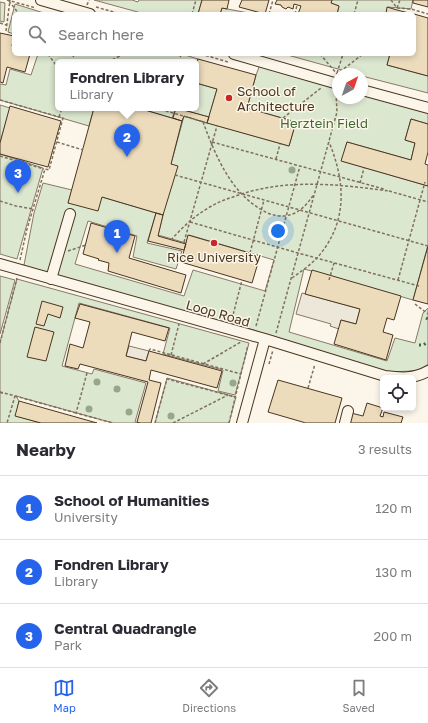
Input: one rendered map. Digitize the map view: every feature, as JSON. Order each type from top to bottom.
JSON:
[{"type":"lane","points":[[40,5],[89,9]]},
{"type":"lane","points":[[242,56],[332,79]]},
{"type":"lane","points":[[368,92],[428,108]]},
{"type":"lane","points":[[51,279],[70,214]]},
{"type":"lane","name":"Loop Road","points":[[0,264],[253,336],[271,344],[385,376],[404,378],[415,377],[428,371]]},
{"type":"lane","points":[[242,423],[271,344]]},
{"type":"lane","points":[[345,423],[348,411]]},
{"type":"path","points":[[7,0],[40,5]]},
{"type":"path","points":[[10,0],[18,12]]},
{"type":"path","points":[[6,31],[10,0]]},
{"type":"path","points":[[89,0],[89,9]]},
{"type":"path","points":[[193,12],[196,0]]},
{"type":"path","points":[[271,12],[274,0]]},
{"type":"path","points":[[355,12],[358,0]]},
{"type":"path","points":[[391,0],[397,8],[411,9],[428,14]]},
{"type":"path","points":[[397,8],[400,0]]},
{"type":"path","points":[[295,12],[297,5]]},
{"type":"path","points":[[0,23],[6,25]]},
{"type":"path","points":[[321,56],[332,72]]},
{"type":"path","points":[[340,68],[343,56]]},
{"type":"path","points":[[349,68],[360,56]]},
{"type":"path","points":[[283,118],[321,88]]},
{"type":"path","points":[[0,100],[63,118],[49,170],[0,156]]},
{"type":"path","points":[[271,344],[291,279],[329,142],[337,112],[337,104]]},
{"type":"path","points":[[59,117],[61,111]]},
{"type":"path","points":[[171,111],[207,123]]},
{"type":"path","points":[[203,122],[223,167],[231,181],[241,194],[262,210],[272,215],[291,215],[300,210],[309,202],[315,192]]},
{"type":"path","points":[[184,242],[217,126]]},
{"type":"path","points":[[56,142],[83,150]]},
{"type":"path","points":[[291,279],[316,258],[329,240],[338,220],[341,204],[341,185],[337,163],[329,142]]},
{"type":"path","points":[[212,143],[276,159],[428,202]]},
{"type":"path","points":[[276,159],[280,144]]},
{"type":"path","points":[[228,423],[249,343],[253,336],[300,166]]},
{"type":"path","points":[[360,183],[364,168]]},
{"type":"path","points":[[0,343],[17,279],[27,229],[45,169]]},
{"type":"path","points":[[175,175],[428,246]]},
{"type":"path","points":[[398,280],[425,182]]},
{"type":"path","points":[[171,240],[190,222],[211,206],[241,194],[269,187],[317,184],[341,185],[389,191]]},
{"type":"path","points":[[250,253],[264,200]]},
{"type":"path","points":[[0,201],[33,209]]},
{"type":"path","points":[[190,222],[419,286]]},
{"type":"path","points":[[57,256],[86,245]]},
{"type":"path","points":[[329,280],[334,263]]},
{"type":"path","points":[[231,324],[242,280]]},
{"type":"path","points":[[415,304],[428,314]]},
{"type":"path","points":[[171,355],[179,324]]},
{"type":"path","points":[[203,364],[242,341]]},
{"type":"path","points":[[149,351],[150,349],[241,374]]},
{"type":"path","points":[[308,388],[315,362]]},
{"type":"path","points":[[76,413],[87,373]]},
{"type":"path","points":[[155,423],[167,379],[236,397]]},
{"type":"path","points":[[0,392],[113,423]]},
{"type":"path","points":[[173,423],[228,395]]},
{"type":"path","points":[[7,423],[15,396]]},
{"type":"green space","points":[[94,0],[132,0],[138,2],[139,0],[202,0],[199,12],[138,12]]},
{"type":"green space","points":[[332,0],[413,0],[411,9],[388,7],[387,12],[338,12],[339,6],[331,3]]},
{"type":"green space","points":[[0,2],[5,3],[4,22],[0,21]]},
{"type":"green space","points":[[15,4],[41,12],[13,12]]},
{"type":"green space","points":[[222,8],[243,12],[221,12]]},
{"type":"green space","points":[[12,16],[12,33],[8,32]]},
{"type":"green space","points":[[37,56],[188,56],[198,59],[55,59],[55,111],[93,111],[89,126],[0,100],[0,84],[6,85],[10,69],[31,75]]},
{"type":"green space","points":[[291,56],[389,56],[387,65],[428,76],[428,93],[368,78],[368,68],[334,68]]},
{"type":"green space","name":"Herztein Field","points":[[261,62],[332,81],[332,104],[368,104],[368,92],[428,108],[428,124],[411,119],[405,140],[415,143],[411,160],[347,142],[342,161],[428,186],[428,245],[413,300],[304,269],[289,332],[387,361],[395,338],[415,343],[423,313],[428,308],[428,364],[422,369],[414,371],[386,372],[308,349],[254,330],[18,266],[24,265],[34,213],[43,183],[72,190],[68,203],[102,197],[156,213],[147,243],[182,251],[176,269],[133,257],[137,236],[88,221],[75,264],[184,296],[193,270],[265,291],[274,260],[189,235],[186,243],[158,235],[163,215],[171,164],[184,116],[289,146],[296,122],[247,108]]},
{"type":"green space","points":[[199,84],[217,89],[209,117],[187,111],[199,111]]},
{"type":"green space","points":[[0,105],[10,108],[0,143]]},
{"type":"green space","points":[[148,111],[175,111],[172,118]]},
{"type":"green space","points":[[0,154],[43,168],[17,259],[0,254]]},
{"type":"green space","points":[[0,276],[15,280],[0,334]]},
{"type":"green space","points":[[17,279],[249,343],[235,395],[218,391],[223,370],[163,354],[170,328],[79,303],[62,366],[92,374],[94,369],[146,383],[135,422],[139,423],[113,423],[16,396],[19,401],[16,416],[41,423],[0,423],[0,393],[3,393],[0,392],[0,342]]},
{"type":"green space","points":[[167,378],[236,397],[229,423],[155,423]]},
{"type":"shaded area","points":[[302,293],[360,309],[356,324],[341,320],[339,329],[330,326],[331,324],[296,314]]},
{"type":"shaded area","points":[[129,346],[149,351],[146,361],[126,356]]},
{"type":"building","points":[[202,0],[229,0],[227,9],[222,8],[221,12],[199,12]]},
{"type":"building","points":[[242,0],[269,0],[266,12],[258,12],[239,7]]},
{"type":"building","points":[[277,0],[332,0],[331,3],[339,6],[338,12],[299,12],[301,6],[294,4],[293,9],[288,7],[286,9],[281,5],[275,4]]},
{"type":"building","points":[[413,0],[428,0],[428,7],[413,3]]},
{"type":"building","points":[[387,7],[405,12],[386,12]]},
{"type":"building","points":[[416,15],[428,18],[428,76],[387,65],[389,56],[416,56]]},
{"type":"building","points":[[0,33],[12,36],[12,56],[29,56],[25,72],[7,67],[3,83],[0,82]]},
{"type":"building","points":[[199,59],[256,75],[247,108],[296,122],[289,146],[207,123],[217,89],[199,84]]},
{"type":"building","points":[[10,106],[61,121],[48,167],[0,154],[0,143]]},
{"type":"building","points":[[93,111],[148,111],[182,121],[171,164],[178,166],[163,215],[102,197],[98,211],[68,203]]},
{"type":"building","points":[[175,111],[187,111],[209,117],[207,123],[184,116],[182,121],[173,118]]},
{"type":"building","points":[[411,119],[428,124],[428,152],[425,164],[428,165],[428,186],[341,161],[347,142],[411,160],[415,143],[405,140]]},
{"type":"building","points":[[156,213],[163,215],[158,236],[186,244],[184,250],[148,241]]},
{"type":"building","points":[[91,223],[135,236],[129,258],[186,275],[181,293],[108,271],[109,263],[83,254]]},
{"type":"building","points":[[188,235],[260,256],[252,283],[181,262]]},
{"type":"building","points":[[428,246],[428,304],[413,300]]},
{"type":"building","points":[[312,270],[401,296],[394,320],[387,318],[383,332],[393,335],[386,360],[334,344],[341,320],[356,324],[360,309],[305,294]]},
{"type":"building","points":[[42,301],[63,307],[60,318],[48,314],[44,326],[36,324]]},
{"type":"building","points":[[80,304],[169,328],[165,341],[132,332],[126,356],[146,361],[149,351],[222,371],[217,388],[151,370],[149,380],[161,383],[151,423],[137,422],[148,382],[80,364],[78,369],[65,366],[70,344],[83,348],[90,322],[75,318]]},
{"type":"building","points":[[35,327],[54,332],[46,361],[27,357]]},
{"type":"building","points":[[278,380],[342,398],[335,423],[306,423],[268,412]]},
{"type":"building","points":[[19,401],[97,423],[41,423],[15,416]]},
{"type":"building","points":[[367,403],[380,407],[380,411],[382,411],[380,416],[383,417],[384,412],[403,417],[401,423],[349,423],[351,413],[363,416]]},
{"type":"hedge","points":[[419,345],[423,345],[428,342]]},
{"type":"place","name":"School of Architecture","points":[[229,98]]},
{"type":"place","name":"Fondren Library","points":[[127,157]]},
{"type":"place","name":"Central Quadrangle","points":[[18,193]]},
{"type":"place","name":"Rice University","points":[[214,243]]},
{"type":"place","name":"School of Humanities","points":[[117,253]]}]
